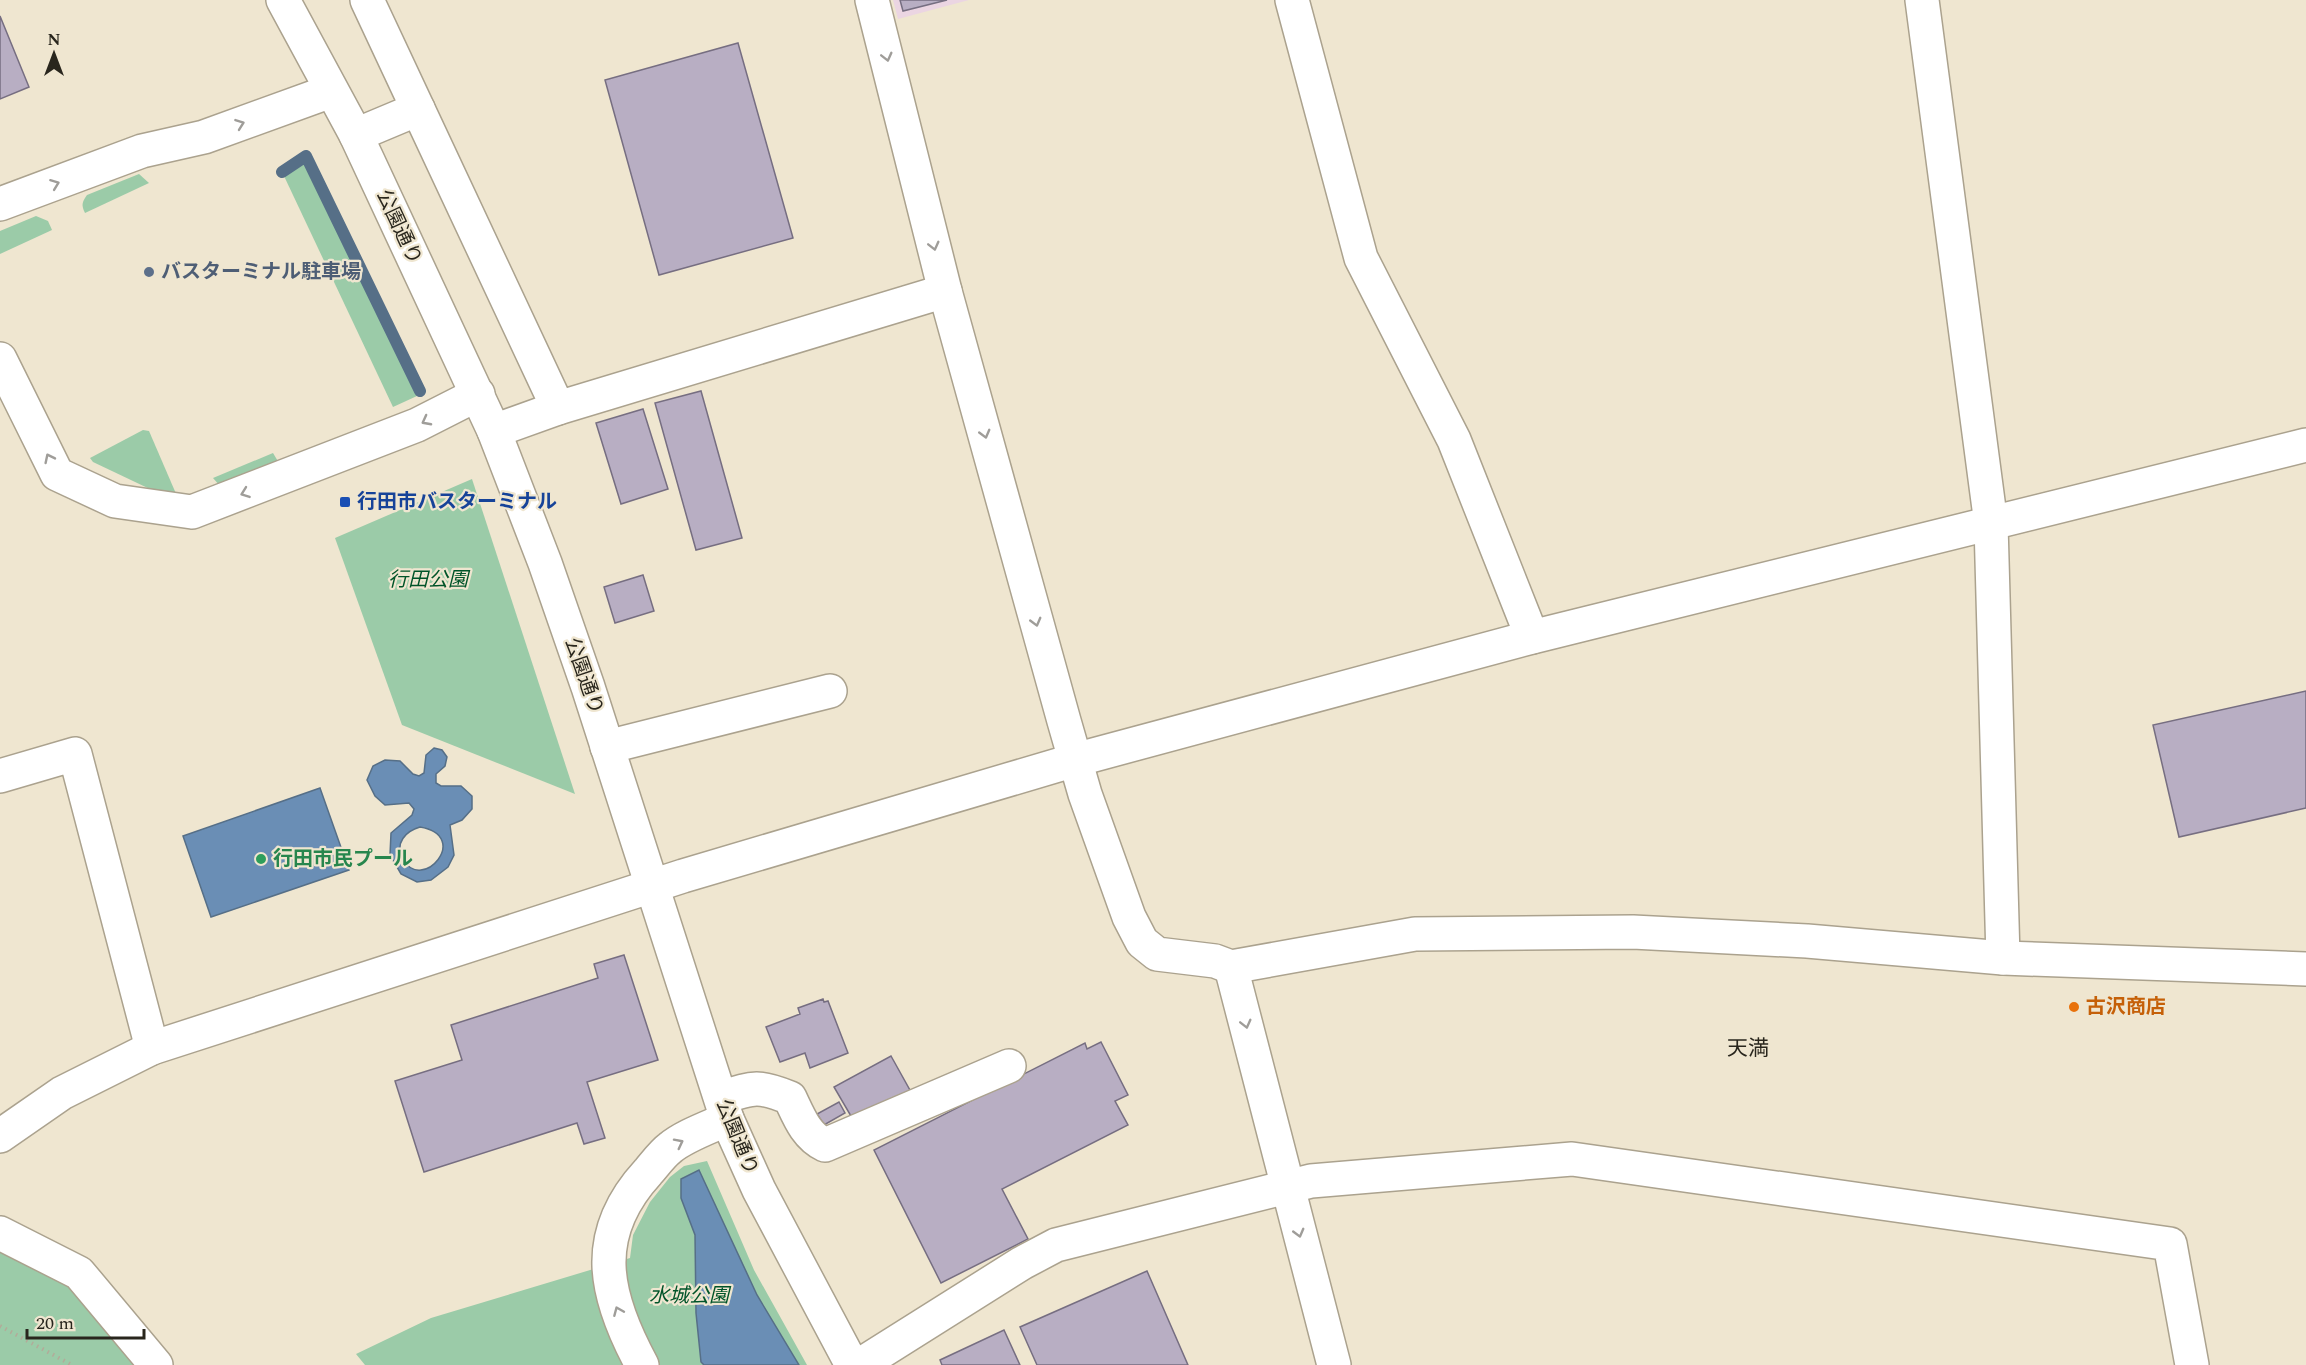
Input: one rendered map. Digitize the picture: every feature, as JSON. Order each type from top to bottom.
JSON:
[{"type":"street","name":"公園通り","points":[[283,0],[356,135],[494,431],[545,563],[653,885],[724,1108],[759,1191],[852,1365]]},
{"type":"street","points":[[367,0],[558,408]]},
{"type":"street","points":[[873,0],[945,291],[1075,760],[1129,917],[1142,942],[1157,954],[1215,961],[1232,967],[1415,934],[1633,932],[1807,941],[2003,958],[2306,969]]},
{"type":"street","points":[[1292,0],[1361,258],[1454,440],[1532,637]]},
{"type":"street","points":[[1923,7],[1991,524],[2003,958]]},
{"type":"street","points":[[0,204],[142,151],[204,137],[331,91]]},
{"type":"street","points":[[356,135],[418,109]]},
{"type":"street","points":[[494,431],[558,408],[945,291]]},
{"type":"street","points":[[0,359],[57,474],[115,501],[192,512],[417,425],[478,394]]},
{"type":"street","points":[[0,1136],[62,1093],[152,1048],[653,885],[1075,760],[1532,637],[2306,445]]},
{"type":"street","points":[[607,747],[830,691]]},
{"type":"street","points":[[0,776],[75,754],[152,1048]]},
{"type":"street","points":[[1232,967],[1334,1365]]},
{"type":"street","points":[[642,1365],[613,1298],[608,1257],[612,1230],[631,1191],[670,1148],[750,1088],[765,1088],[790,1098],[805,1128],[814,1140],[825,1145],[1009,1066]]},
{"type":"street","points":[[860,1365],[1022,1263],[1056,1245],[1311,1181],[1572,1159],[2170,1244],[2192,1365]]},
{"type":"street","points":[[0,1233],[79,1273],[156,1365]]},
{"type":"path","points":[[0,1326],[72,1365]]},
{"type":"shaded area","points":[[893,0],[969,0],[898,19]]},
{"type":"green space","points":[[306,163],[417,396],[393,407],[284,176]]},
{"type":"green space","points":[[139,174],[149,183],[85,213],[83,204],[87,195]]},
{"type":"green space","points":[[36,216],[48,221],[52,230],[0,254],[0,231]]},
{"type":"green space","points":[[143,430],[149,431],[177,496],[173,500],[93,462],[90,458]]},
{"type":"green space","points":[[273,453],[279,463],[220,486],[213,478]]},
{"type":"green space","name":"行田公園","points":[[472,479],[575,794],[402,725],[335,538]]},
{"type":"green space","name":"水城公園","points":[[707,1161],[754,1270],[807,1365],[365,1365],[356,1354],[431,1318],[630,1258],[633,1235],[650,1202],[670,1177],[684,1166]]},
{"type":"green space","points":[[0,1249],[71,1286],[138,1365],[0,1365]]},
{"type":"water","points":[[434,748],[442,750],[447,757],[445,766],[436,774],[436,783],[441,786],[461,786],[472,796],[472,809],[462,820],[450,825],[454,855],[448,867],[431,880],[417,882],[401,874],[390,855],[391,833],[412,815],[414,809],[409,803],[385,805],[375,796],[367,780],[373,766],[385,760],[400,761],[413,774],[419,776],[424,773],[426,755]],"holes":[[[420,827],[435,832],[442,841],[442,850],[438,860],[430,867],[421,870],[411,868],[401,853],[403,838],[410,831]]]},
{"type":"water","points":[[320,788],[349,870],[211,917],[183,836]]},
{"type":"water","points":[[699,1170],[757,1295],[799,1365],[704,1365],[701,1362],[696,1313],[695,1235],[681,1198],[681,1179]]},
{"type":"building","points":[[900,0],[947,0],[903,11]]},
{"type":"building","points":[[0,16],[29,87],[0,99]]},
{"type":"building","points":[[738,43],[793,238],[659,275],[605,80]]},
{"type":"building","points":[[701,391],[742,538],[696,550],[655,403]]},
{"type":"building","points":[[643,409],[668,489],[621,504],[596,423]]},
{"type":"building","points":[[643,575],[654,611],[615,623],[604,587]]},
{"type":"building","points":[[2306,691],[2306,808],[2179,837],[2153,725]]},
{"type":"building","points":[[624,955],[658,1060],[587,1082],[605,1138],[584,1144],[577,1123],[424,1172],[395,1081],[462,1060],[451,1025],[598,978],[594,964]]},
{"type":"building","points":[[823,999],[824,1002],[828,1001],[848,1053],[810,1068],[805,1053],[780,1062],[766,1027],[800,1014],[798,1008]]},
{"type":"building","points":[[1101,1042],[1128,1095],[1115,1101],[1128,1125],[1002,1189],[1028,1239],[941,1283],[874,1150],[1085,1043],[1087,1049]]},
{"type":"building","points":[[891,1056],[911,1092],[855,1123],[834,1087]]},
{"type":"building","points":[[839,1102],[845,1113],[824,1125],[817,1114]]},
{"type":"building","points":[[1147,1271],[1188,1365],[1037,1365],[1020,1327]]},
{"type":"building","points":[[1004,1330],[1020,1365],[942,1365],[940,1360]]},
{"type":"waterway","points":[[282,172],[306,156],[420,391]]},
{"type":"place","name":"バスターミナル駐車場","points":[[149,272]]},
{"type":"place","name":"行田市バスターミナル","points":[[345,502]]},
{"type":"place","name":"行田市民プール","points":[[261,859]]},
{"type":"place","name":"古沢商店","points":[[2074,1007]]},
{"type":"district","name":"天満","points":[[1748,1049]]}]
